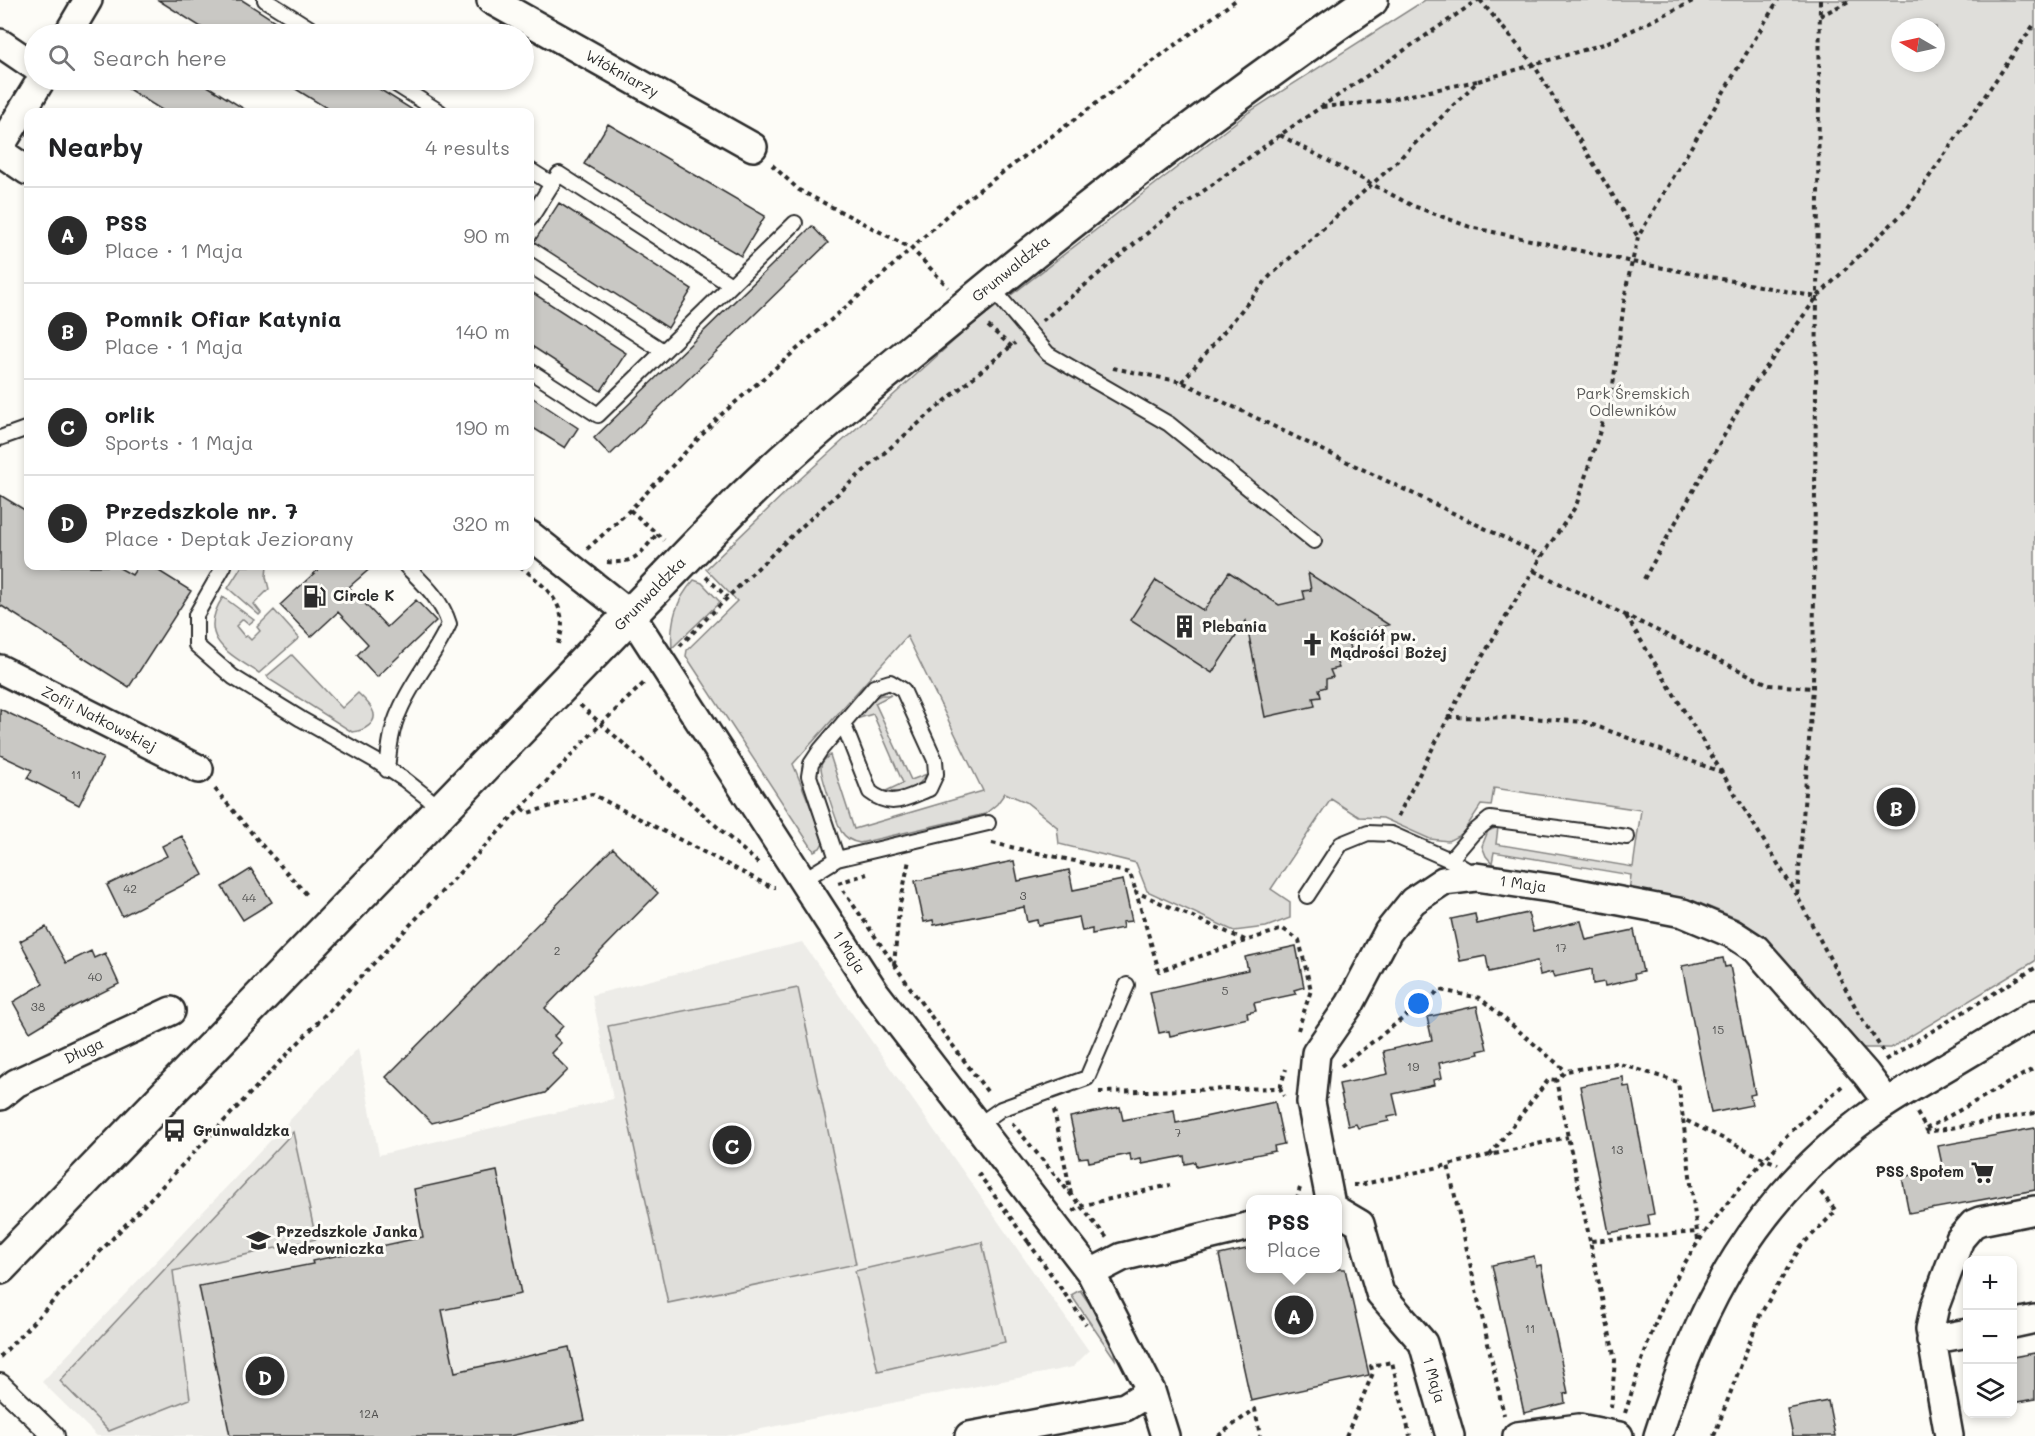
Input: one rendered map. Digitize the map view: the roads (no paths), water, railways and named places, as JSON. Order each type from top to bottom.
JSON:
[{"type":"main road","name":"Grunwaldzka","points":[[0,1268],[783,459],[1068,223],[1220,108],[1371,0]]},
{"type":"street","points":[[74,24],[88,0]]},
{"type":"street","name":"Włókniarzy","points":[[491,0],[534,24]]},
{"type":"street","name":"Włókniarzy","points":[[534,24],[753,147]]},
{"type":"street","points":[[0,43],[24,59]]},
{"type":"street","points":[[0,147],[35,90]]},
{"type":"street","points":[[0,152],[24,168]]},
{"type":"street","name":"1 Maja","points":[[534,537],[582,558],[631,615],[675,655],[792,888],[1091,1273],[1151,1391],[1166,1436]]},
{"type":"street","name":"Zofii Nałkowskiej","points":[[0,669],[199,770]]},
{"type":"street","name":"1 Maja","points":[[1339,1192],[1311,1102],[1316,1053],[1350,1004],[1388,932],[1413,901],[1443,881],[1476,877],[1557,889],[1683,913],[1733,934],[1763,958],[1866,1074],[1887,1102]]},
{"type":"street","name":"Długa","points":[[5,1083],[171,1011]]},
{"type":"street","points":[[1658,1436],[1684,1360],[1711,1299],[1738,1251],[1770,1209],[1817,1160],[1887,1102],[2035,1014]]},
{"type":"street","points":[[1949,1436],[1930,1329],[1935,1306],[1955,1249],[1966,1231],[1980,1221],[2035,1210]]},
{"type":"street","name":"1 Maja","points":[[1342,1213],[1360,1224],[1380,1293],[1423,1343],[1450,1436]]},
{"type":"street","points":[[1091,1273],[1122,1257],[1246,1227]]},
{"type":"street","points":[[2017,1323],[2035,1319]]},
{"type":"street","points":[[1931,1340],[1963,1334]]},
{"type":"street","points":[[0,1384],[54,1436]]},
{"type":"street","points":[[969,1436],[1125,1407],[1151,1391]]},
{"type":"street","points":[[1511,1430],[1617,1425]]},
{"type":"lane","points":[[265,0],[303,24]]},
{"type":"lane","points":[[405,90],[434,108]]},
{"type":"lane","points":[[534,173],[552,184]]},
{"type":"lane","points":[[534,213],[559,174],[731,285]]},
{"type":"lane","points":[[534,373],[598,415],[795,223]]},
{"type":"lane","points":[[534,268],[663,351]]},
{"type":"lane","points":[[978,296],[1028,332],[1048,354],[1169,424],[1314,541]]},
{"type":"lane","points":[[0,438],[24,429]]},
{"type":"lane","points":[[222,570],[196,615],[196,645],[234,677],[301,719],[376,761],[443,810]]},
{"type":"lane","points":[[387,770],[390,742],[399,710],[441,642],[449,624],[445,610],[410,570]]},
{"type":"lane","points":[[831,862],[809,776],[811,765],[843,723],[874,687],[890,682],[903,690],[935,760],[936,774],[929,789],[892,802],[879,799],[870,792],[843,723]]},
{"type":"lane","points":[[1450,860],[1473,833],[1490,819],[1627,837]]},
{"type":"lane","points":[[792,888],[831,862],[988,824]]},
{"type":"lane","points":[[1307,896],[1341,843],[1368,832],[1391,834],[1450,860],[1476,877]]},
{"type":"lane","points":[[977,1126],[1001,1109],[1087,1078],[1127,985]]},
{"type":"place","name":"Circle K","points":[[315,596]]},
{"type":"place","name":"Plebania","points":[[1184,627]]},
{"type":"place","name":"Kościół pw. Mądrości Bożej","points":[[1312,645]]},
{"type":"place","name":"Pomnik Ofiar Katynia","points":[[1896,807]]},
{"type":"place","name":"Grunwaldzka","points":[[175,1131]]},
{"type":"place","name":"orlik","points":[[732,1145]]},
{"type":"place","name":"PSS Społem","points":[[1982,1172]]},
{"type":"place","name":"Przedszkole Janka Wędrowniczka","points":[[258,1241]]},
{"type":"place","name":"PSS","points":[[1294,1315]]},
{"type":"place","name":"Przedszkole nr. 7","points":[[265,1376]]},
{"type":"park label","name":"Park Śremskich Odlewników","points":[[1633,402]]}]
